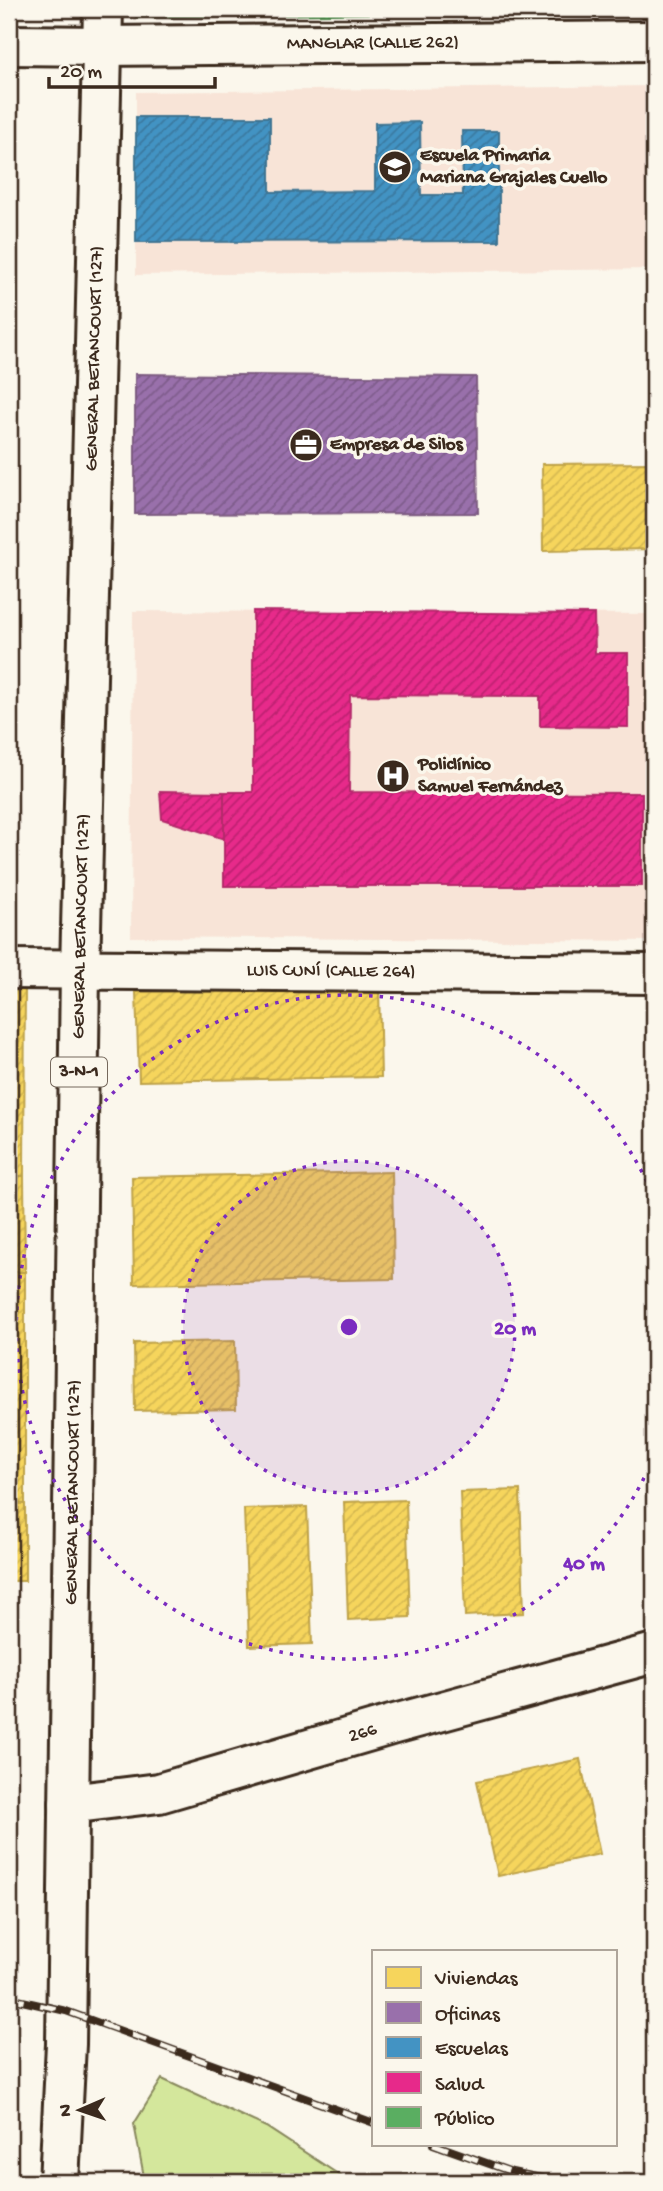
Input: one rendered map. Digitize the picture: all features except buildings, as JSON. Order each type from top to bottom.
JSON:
[{"type":"main road","name":"MANGLAR (CALLE 262)","points":[[9,45],[103,27],[654,41]]},
{"type":"main road","name":"GENERAL BETANCOURT (127)","points":[[59,2182],[66,2044],[80,971],[103,27]]},
{"type":"main road","name":"LUIS CUNÍ (CALLE 264)","points":[[9,969],[654,974]]},
{"type":"main road","name":"266","points":[[69,1804],[159,1793],[654,1653]]},
{"type":"main road","name":"3-N-1","points":[[61,2136],[77,2182]]},
{"type":"shaded area","name":"Escuela Primaria Mariana Grajales Cuello","points":[[654,86],[654,269],[136,275],[136,92]]},
{"type":"shaded area","name":"Policlínico Samuel Fernández","points":[[133,611],[654,614],[654,941],[131,937]]},
{"type":"green space","points":[[162,2079],[266,2127],[350,2182],[145,2182],[134,2124]]},
{"type":"railway","points":[[9,1998],[66,2011],[372,2122]]},
{"type":"railway","points":[[439,2146],[512,2172],[560,2182]]},
{"type":"place","name":"Escuela Primaria Mariana Grajales Cuello","points":[[395,167]]},
{"type":"place","name":"Empresa de Silos","points":[[306,445]]},
{"type":"place","name":"Policlínico Samuel Fernández","points":[[393,776]]}]
